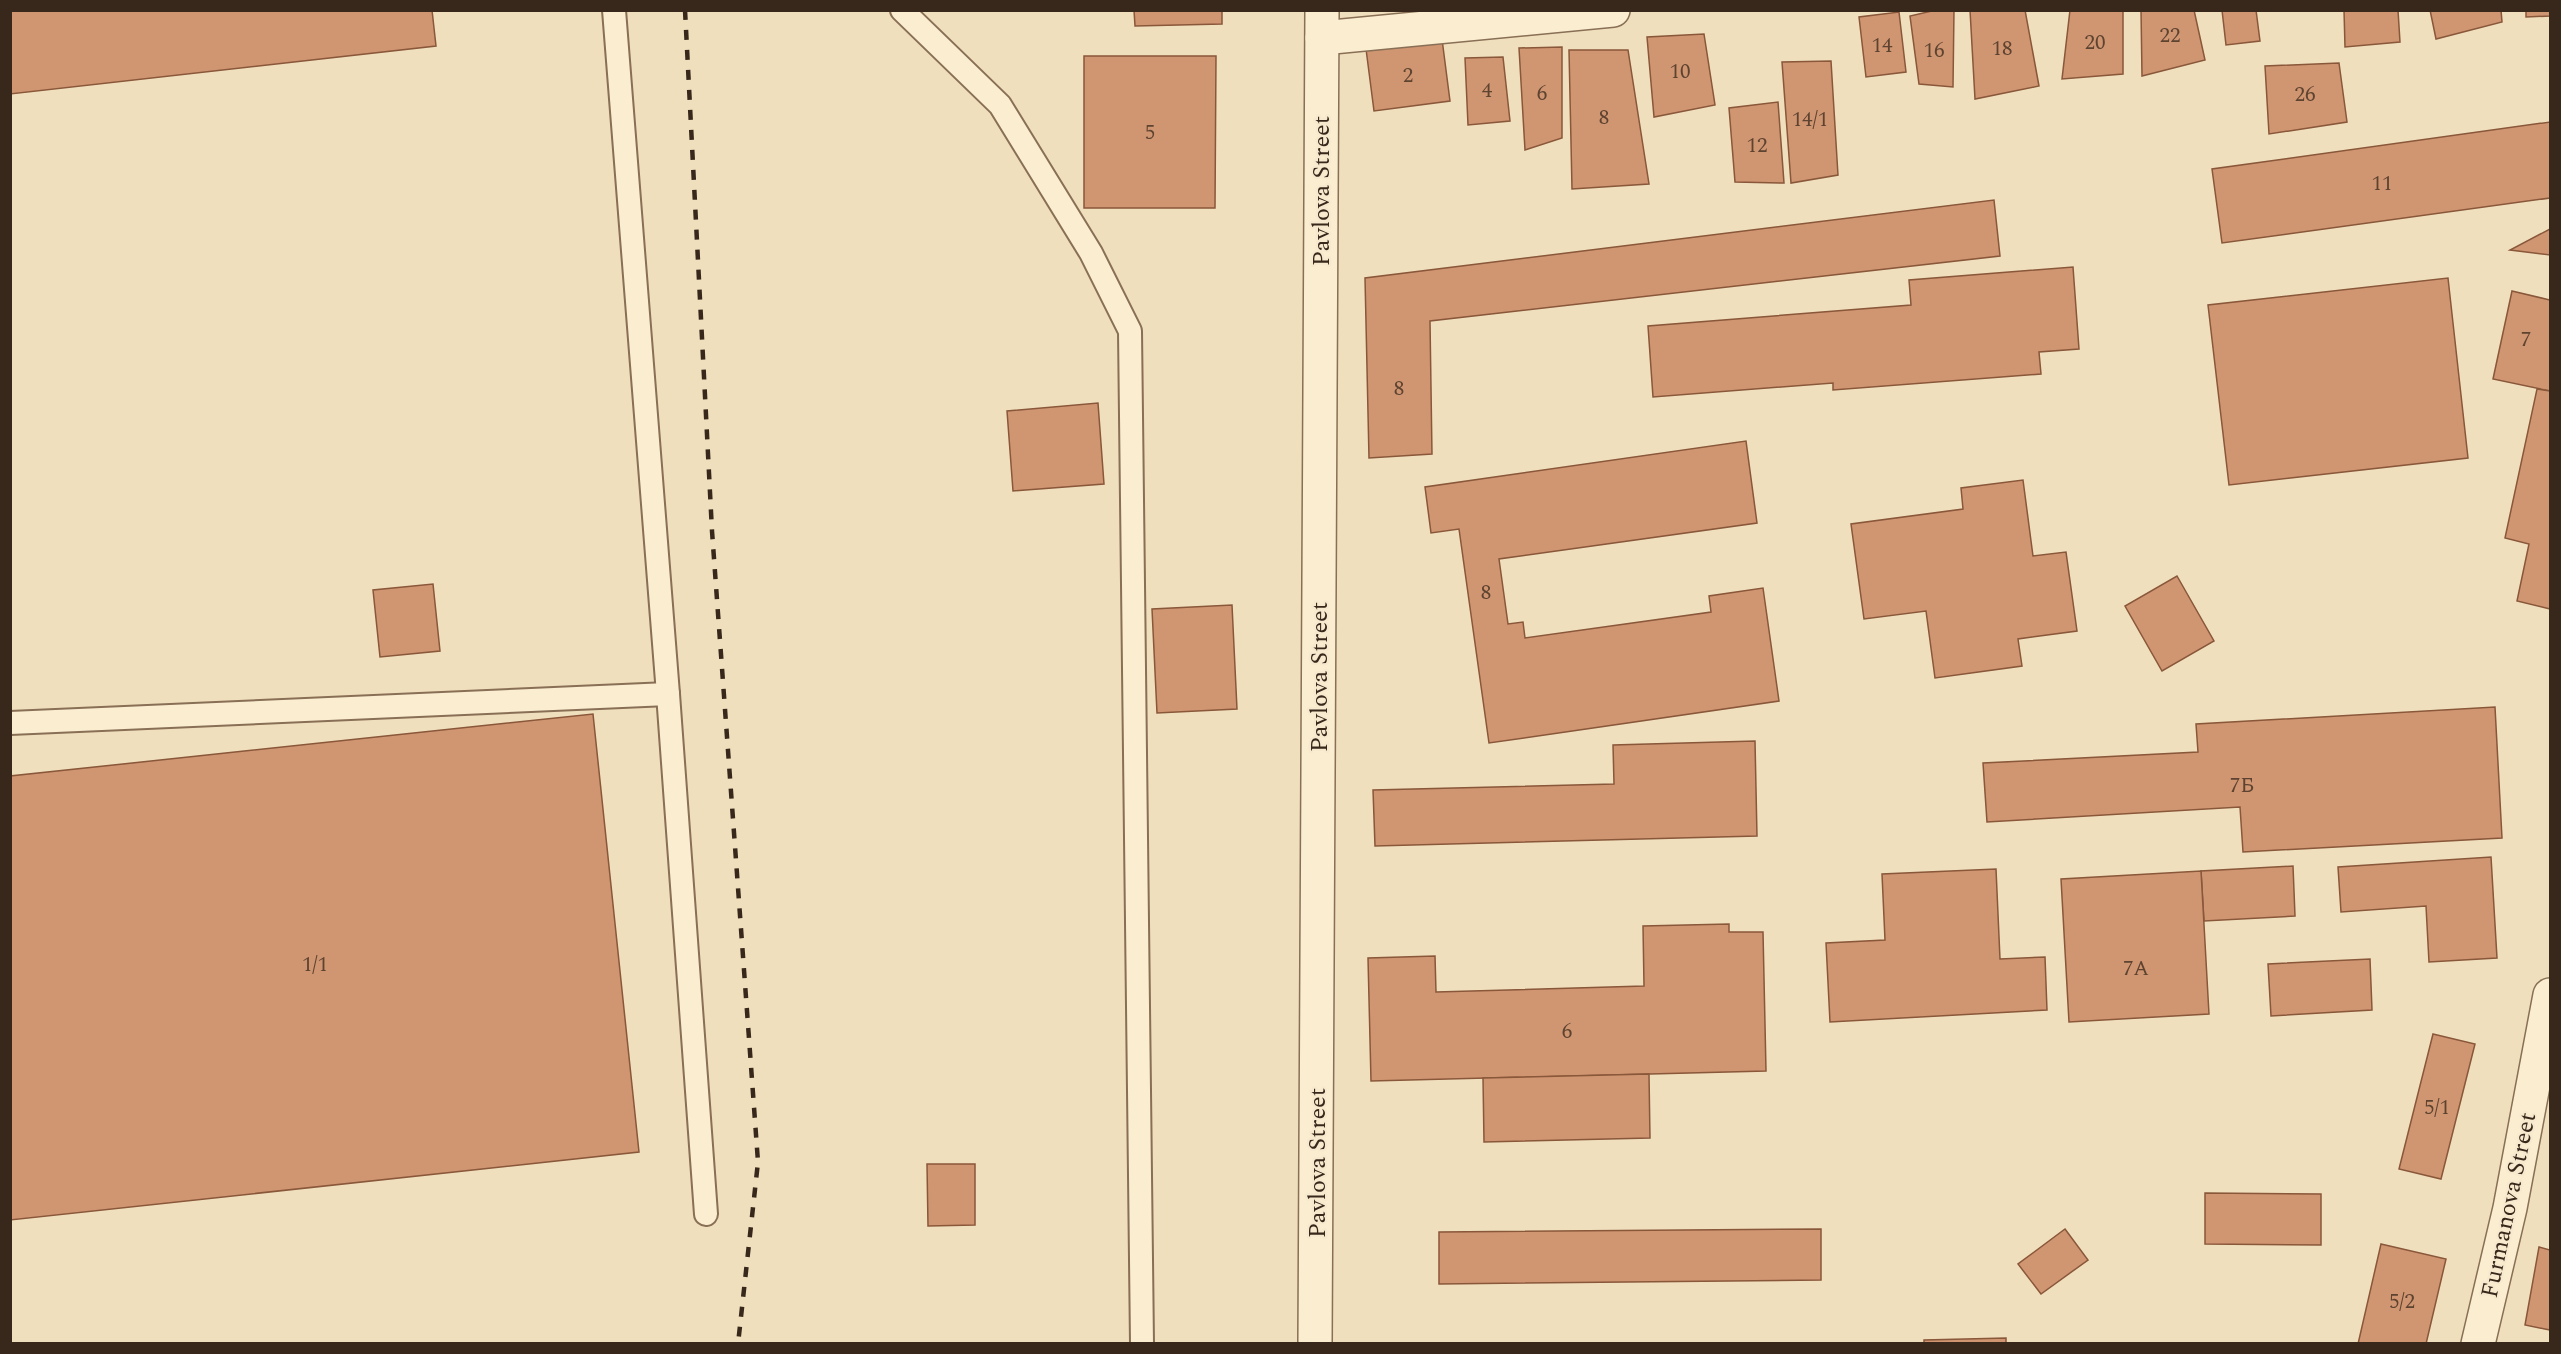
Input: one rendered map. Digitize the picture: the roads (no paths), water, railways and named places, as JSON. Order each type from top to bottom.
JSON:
[{"type":"street","points":[[1322,24],[1613,10]]},
{"type":"street","name":"Pavlova Street","points":[[1315,1344],[1322,24]]},
{"type":"street","name":"Furmanova Street","points":[[2478,1344],[2510,1208],[2550,995]]},
{"type":"lane","points":[[614,10],[706,1214]]},
{"type":"lane","points":[[902,10],[1000,105],[1090,253],[1130,331],[1142,1344]]},
{"type":"lane","points":[[10,723],[668,694]]},
{"type":"railway","points":[[685,10],[712,531],[758,1162],[738,1344]]}]
